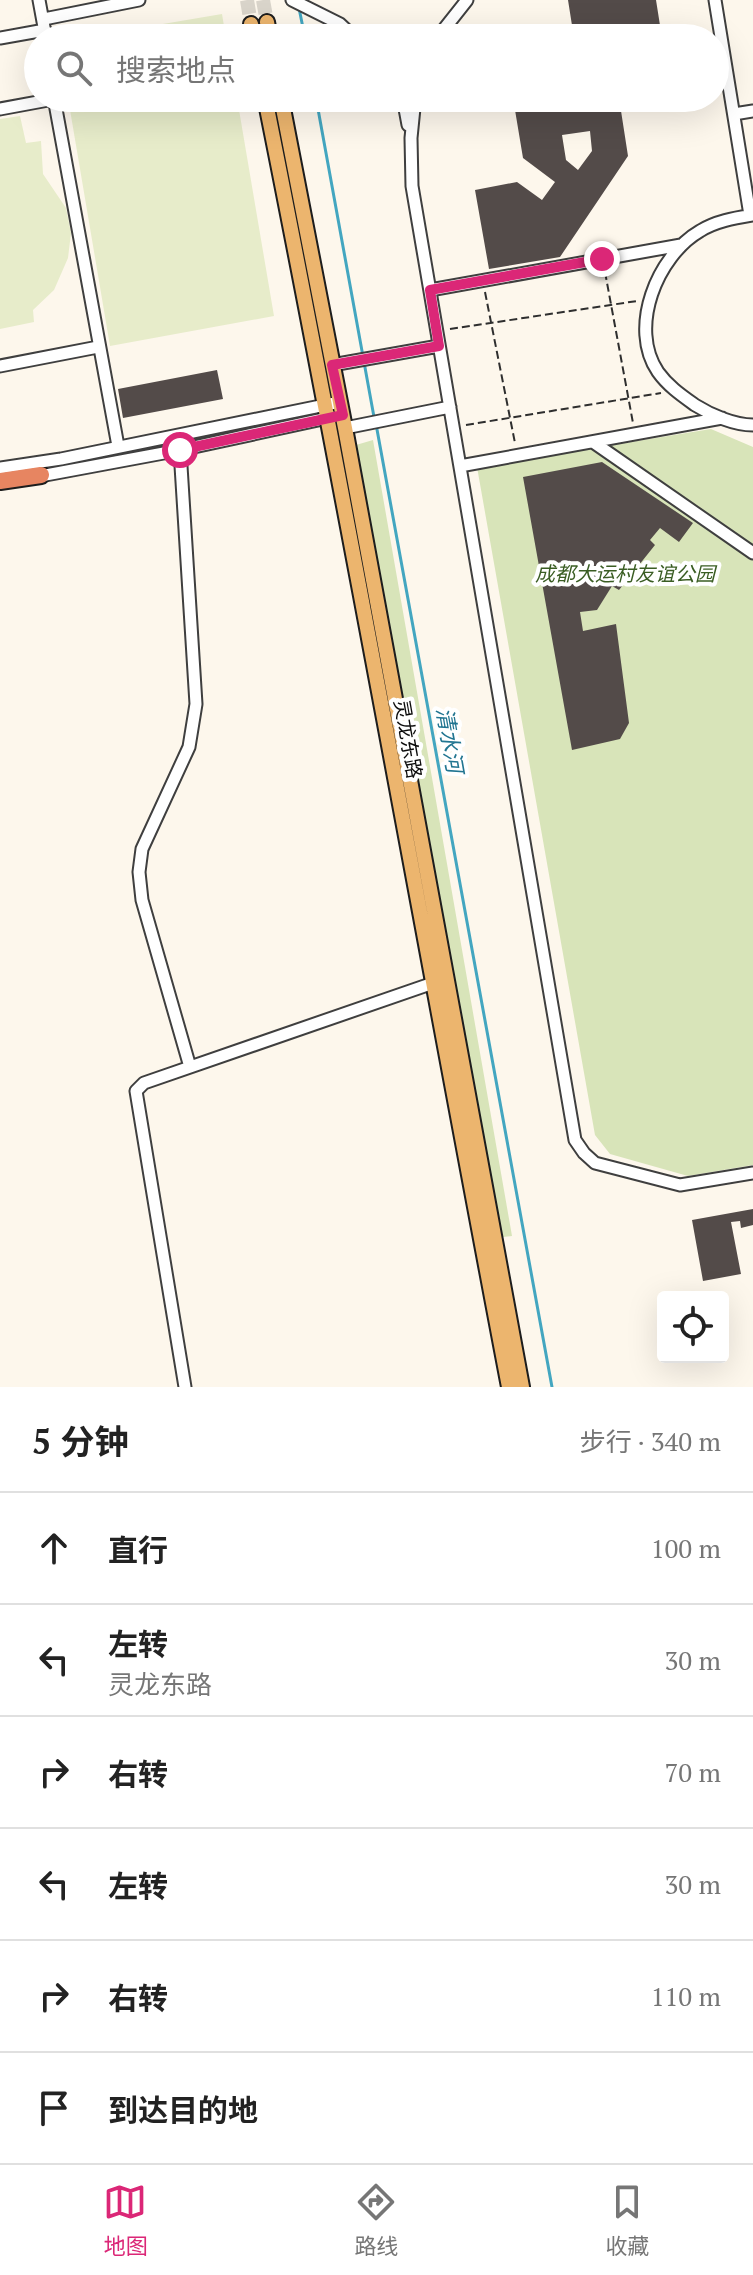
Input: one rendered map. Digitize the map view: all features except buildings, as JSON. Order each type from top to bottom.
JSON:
[{"type":"highway","points":[[0,484],[41,475]]},
{"type":"main road","name":"灵龙东路","points":[[268,112],[340,415],[509,1387]]},
{"type":"main road","name":"灵龙东路","points":[[284,112],[340,364],[340,415]]},
{"type":"main road","name":"灵龙东路","points":[[440,981],[522,1387]]},
{"type":"street","points":[[39,0],[44,24]]},
{"type":"street","points":[[61,24],[139,0]]},
{"type":"street","points":[[292,0],[340,24]]},
{"type":"street","points":[[448,24],[467,0]]},
{"type":"street","points":[[715,0],[719,24]]},
{"type":"street","points":[[0,38],[24,33]]},
{"type":"street","points":[[729,84],[752,215],[722,221],[700,231],[681,245],[652,290],[647,342],[656,370],[674,391],[722,418],[753,425]]},
{"type":"street","points":[[0,109],[24,105]]},
{"type":"street","points":[[734,114],[753,111]]},
{"type":"street","points":[[56,112],[118,446]]},
{"type":"street","points":[[406,112],[411,138]]},
{"type":"street","points":[[414,112],[412,186],[575,1140],[595,1163],[680,1185],[753,1173]]},
{"type":"street","points":[[430,290],[681,245]]},
{"type":"street","points":[[340,364],[439,346]]},
{"type":"street","points":[[0,366],[98,347]]},
{"type":"street","points":[[0,468],[118,446],[340,415],[450,407]]},
{"type":"street","points":[[41,475],[180,450],[340,415]]},
{"type":"street","points":[[460,466],[722,418]]},
{"type":"street","points":[[593,442],[753,553]]},
{"type":"street","points":[[180,450],[196,704],[194,727],[189,747],[142,849],[139,872],[142,900],[190,1067]]},
{"type":"street","points":[[185,1387],[136,1091],[144,1083],[440,981]]},
{"type":"path","points":[[602,259],[635,434]]},
{"type":"path","points":[[483,280],[518,455]]},
{"type":"path","points":[[437,331],[650,299]]},
{"type":"path","points":[[453,427],[674,391]]},
{"type":"green space","points":[[222,14],[224,24],[163,24]]},
{"type":"green space","points":[[70,112],[239,112],[274,316],[110,346]]},
{"type":"green space","points":[[20,116],[26,143],[41,141],[43,174],[66,208],[71,233],[68,258],[54,290],[33,310],[34,322],[0,329],[0,119]]},
{"type":"green space","name":"成都大运村友谊公园","points":[[711,429],[753,447],[753,1165],[688,1176],[610,1154],[595,1135],[477,467]]},
{"type":"green space","points":[[373,440],[512,1236],[503,1237],[492,1195],[356,445]]},
{"type":"waterway","name":"清水河","points":[[299,8],[302,24]]},
{"type":"waterway","name":"清水河","points":[[319,112],[374,417]]},
{"type":"waterway","name":"清水河","points":[[376,424],[552,1387]]},
{"type":"tunnel","points":[[247,0],[251,24]]},
{"type":"tunnel","points":[[263,0],[267,22]]},
{"type":"route","points":[[180,450],[343,415],[332,365],[439,346],[430,290],[602,259]]}]
